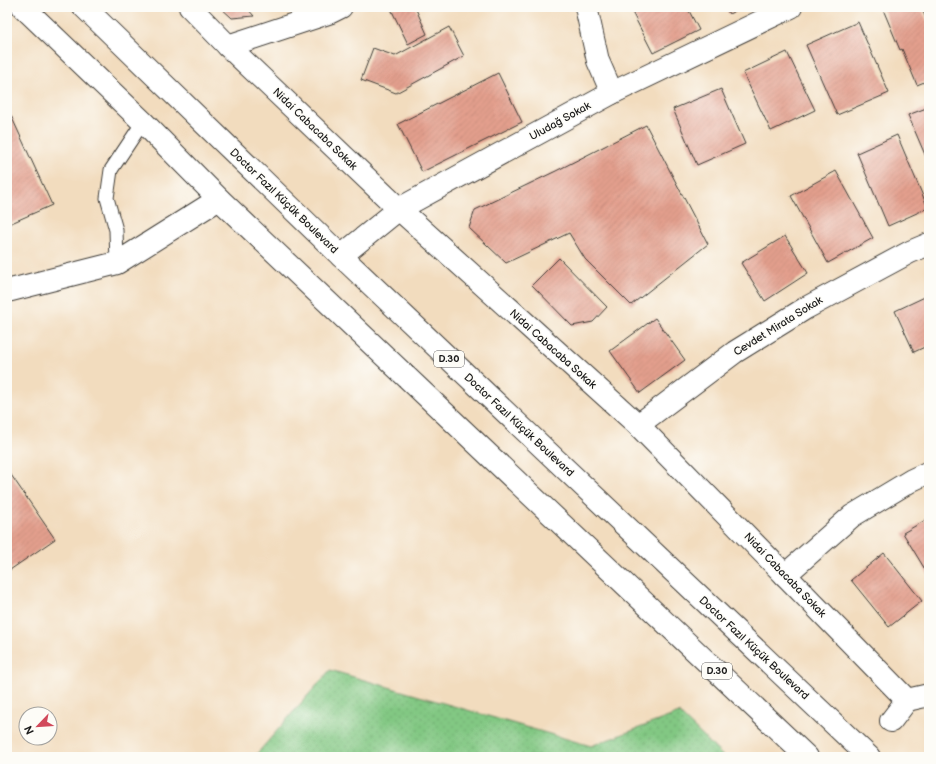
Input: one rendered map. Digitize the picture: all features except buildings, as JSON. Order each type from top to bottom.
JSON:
[{"type":"main road","name":"D.30","points":[[23,7],[143,122],[219,199],[807,757]]},
{"type":"main road","name":"Doctor Fazıl Küçük Boulevard","points":[[84,7],[341,256],[869,757]]},
{"type":"main road","name":"Nidai Cabacaba Sokak","points":[[190,7],[228,46],[400,209],[638,426],[786,575],[907,700]]},
{"type":"main road","points":[[228,46],[331,12],[341,7]]},
{"type":"main road","points":[[586,7],[598,61],[612,93]]},
{"type":"main road","name":"Uludağ Sokak","points":[[341,256],[400,209],[612,93],[791,7]]},
{"type":"main road","points":[[7,291],[117,263],[219,199]]},
{"type":"main road","name":"Cevdet Mirata Sokak","points":[[638,426],[736,352],[806,308],[910,252],[929,244]]},
{"type":"main road","points":[[786,575],[852,516],[912,480],[929,472]]},
{"type":"main road","points":[[891,721],[907,700],[929,695]]},
{"type":"lane","points":[[117,263],[116,230],[107,198],[111,170],[143,122]]},
{"type":"green space","points":[[330,670],[591,746],[679,713],[724,757],[254,757]]}]
